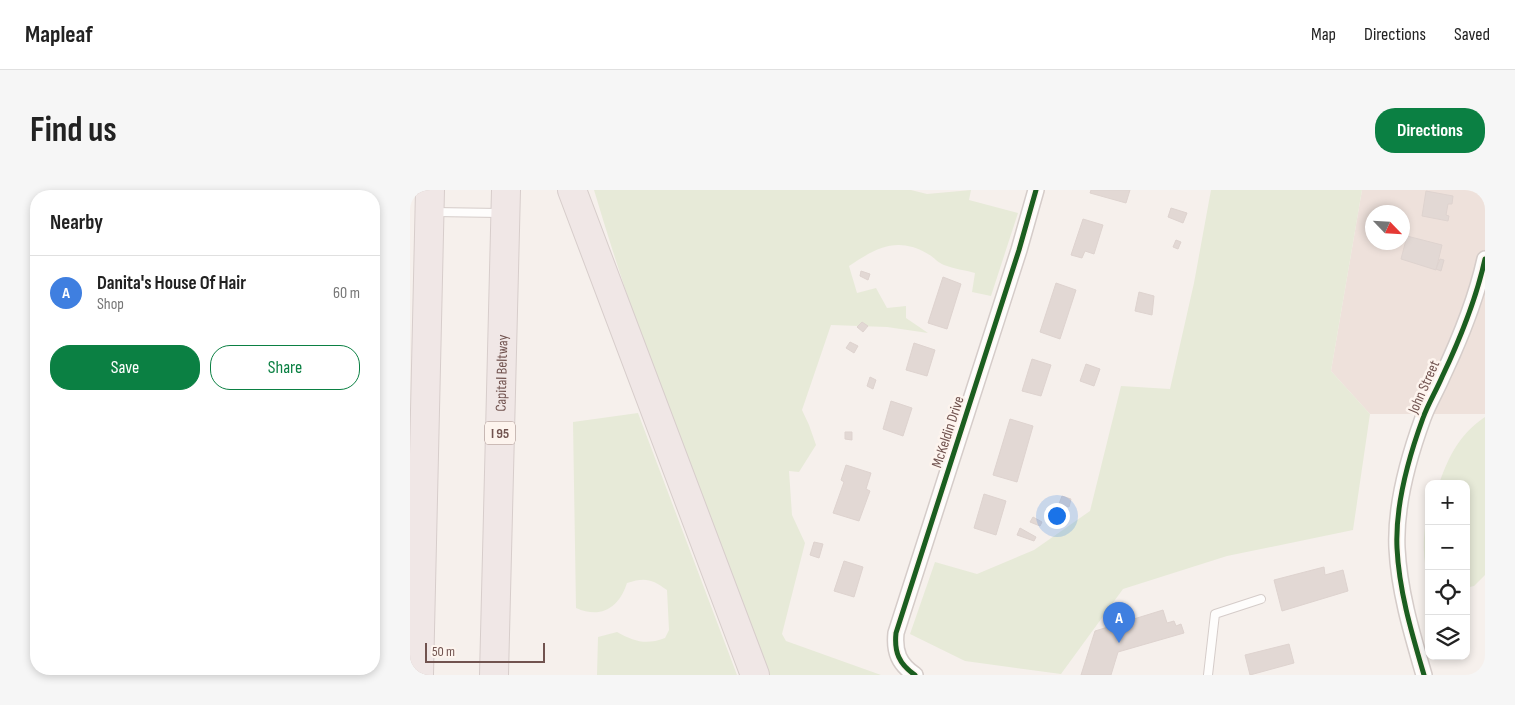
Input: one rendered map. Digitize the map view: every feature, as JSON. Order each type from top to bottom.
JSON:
[{"type":"highway","points":[[572,190],[755,675]]},
{"type":"highway","points":[[419,675],[430,201]]},
{"type":"highway","name":"Capital Beltway","points":[[494,675],[505,202]]},
{"type":"street","name":"McKeldin Drive","points":[[915,675],[898,659],[895,646],[896,633],[1019,250],[1036,190]]},
{"type":"street","name":"John Street","points":[[1424,675],[1411,632],[1400,576],[1398,517],[1408,469],[1423,418],[1462,332],[1480,284],[1485,259]]},
{"type":"lane","points":[[430,201],[505,202]]},
{"type":"lane","points":[[1208,675],[1215,614],[1261,599]]},
{"type":"shaded area","points":[[1362,190],[1485,190],[1485,414],[1370,414],[1331,371]]},
{"type":"green space","points":[[594,190],[911,190],[927,194],[971,190],[969,200],[1018,213],[991,296],[972,292],[975,273],[944,265],[928,254],[906,246],[887,246],[868,254],[849,266],[857,293],[876,288],[887,308],[906,306],[906,318],[928,333],[887,327],[831,325],[802,410],[816,445],[799,472],[789,471],[792,515],[805,543],[782,634],[786,641],[881,675],[770,675],[699,495],[654,374]]},
{"type":"green space","points":[[1211,190],[1362,190],[1331,371],[1370,414],[1353,530],[1227,556],[1123,589],[1061,674],[965,661],[910,634],[935,562],[977,574],[1034,550],[1090,511],[1121,386],[1170,389],[1194,283]]},
{"type":"green space","points":[[638,413],[737,675],[597,675],[598,637],[617,632],[629,638],[646,642],[665,638],[669,630],[667,590],[657,583],[648,580],[627,583],[624,592],[614,605],[601,612],[585,611],[576,608],[573,422]]},
{"type":"green space","points":[[1485,417],[1485,575],[1474,586],[1470,587],[1470,480],[1441,480],[1456,446]]},
{"type":"green space","points":[[1425,529],[1425,566],[1424,548]]},
{"type":"building","points":[[1091,190],[1130,190],[1126,203],[1090,193]]},
{"type":"building","points":[[1426,191],[1453,196],[1452,204],[1448,204],[1446,215],[1449,216],[1448,221],[1422,216]]},
{"type":"building","points":[[1171,208],[1187,213],[1183,223],[1168,217]]},
{"type":"building","points":[[1083,219],[1103,225],[1094,254],[1085,251],[1082,258],[1071,255]]},
{"type":"building","points":[[1410,237],[1442,245],[1436,270],[1401,259],[1403,250],[1410,250]]},
{"type":"building","points":[[1176,240],[1181,242],[1178,249],[1173,247]]},
{"type":"building","points":[[1440,259],[1444,260],[1441,271],[1436,269]]},
{"type":"building","points":[[861,271],[870,274],[868,280],[860,276]]},
{"type":"building","points":[[943,277],[961,284],[947,329],[928,323]]},
{"type":"building","points":[[1056,283],[1076,290],[1060,339],[1040,332]]},
{"type":"building","points":[[1139,292],[1154,296],[1152,315],[1135,311]]},
{"type":"building","points":[[862,322],[868,326],[863,332],[857,327]]},
{"type":"building","points":[[850,342],[858,346],[854,353],[846,348]]},
{"type":"building","points":[[914,343],[935,350],[927,376],[906,370]]},
{"type":"building","points":[[1032,359],[1051,365],[1041,396],[1022,391]]},
{"type":"building","points":[[1086,364],[1100,369],[1094,386],[1080,381]]},
{"type":"building","points":[[870,377],[876,380],[873,389],[867,386]]},
{"type":"building","points":[[891,401],[912,408],[903,436],[883,429]]},
{"type":"building","points":[[1010,419],[1033,426],[1017,482],[993,475]]},
{"type":"building","points":[[845,432],[852,432],[852,440],[845,439]]},
{"type":"building","points":[[846,465],[871,473],[866,489],[870,491],[859,521],[833,513],[844,482],[841,480]]},
{"type":"building","points":[[984,494],[1006,501],[996,535],[974,528]]},
{"type":"building","points":[[1062,496],[1071,499],[1069,507],[1059,504]]},
{"type":"building","points":[[1033,517],[1042,522],[1040,526],[1030,522]]},
{"type":"building","points":[[1020,528],[1036,537],[1034,541],[1017,535]]},
{"type":"building","points":[[814,542],[823,544],[819,558],[810,555]]},
{"type":"building","points":[[844,561],[863,567],[854,597],[834,591]]},
{"type":"building","points":[[1324,567],[1325,575],[1343,570],[1348,591],[1282,611],[1274,580]]},
{"type":"building","points":[[1163,610],[1167,623],[1174,621],[1176,626],[1181,624],[1184,633],[1118,652],[1111,675],[1081,675],[1095,631]]},
{"type":"building","points":[[1289,644],[1294,663],[1250,675],[1245,655]]},
{"type":"cycle path","points":[[915,675],[901,662],[897,652],[896,633],[1019,250],[1036,190]]},
{"type":"cycle path","points":[[1424,675],[1400,580],[1397,548],[1400,499],[1417,434],[1467,319],[1485,259]]},
{"type":"place","name":"Danita's House Of Hair","points":[[1119,643]]}]
